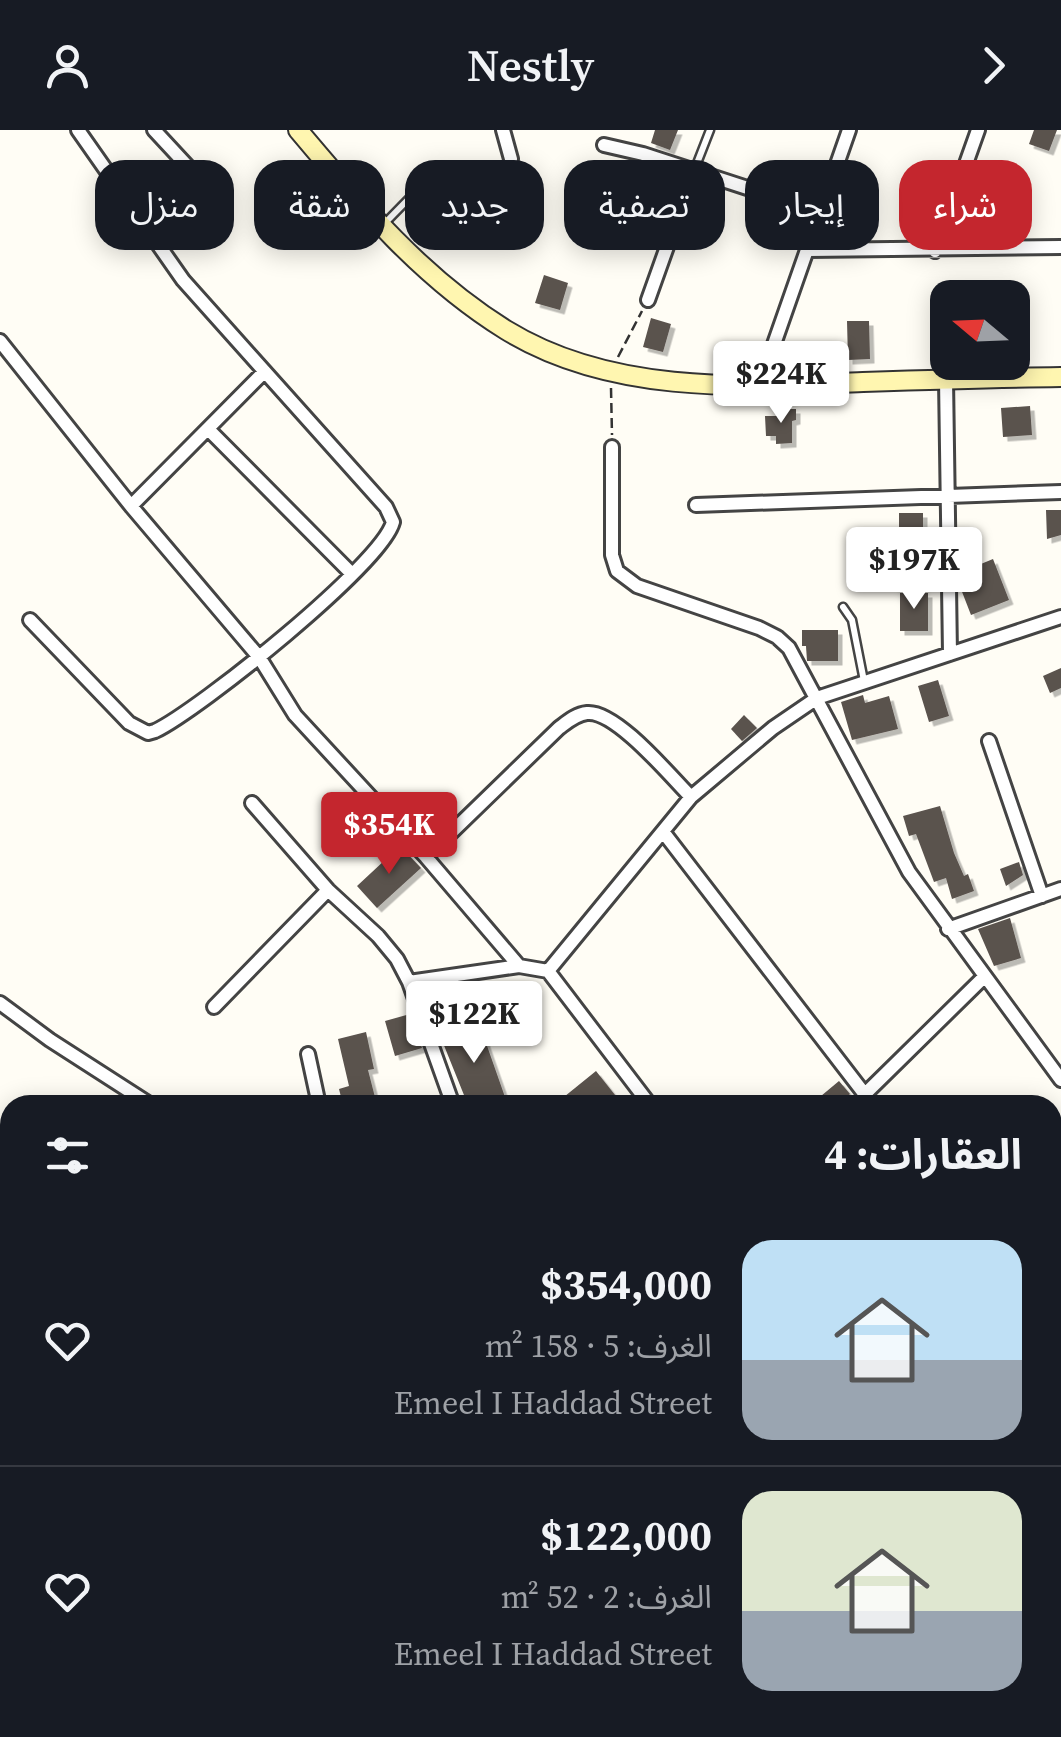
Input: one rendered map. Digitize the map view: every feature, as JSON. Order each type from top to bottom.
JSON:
[{"type":"street","points":[[30,620],[129,723],[148,733],[164,726],[288,635],[351,574],[390,531],[393,522],[386,508],[183,280],[78,130]]},
{"type":"street","points":[[154,130],[181,160]]},
{"type":"street","points":[[502,130],[511,159]]},
{"type":"street","points":[[839,160],[849,130]]},
{"type":"street","points":[[935,251],[978,130]]},
{"type":"street","points":[[304,132],[326,160]]},
{"type":"street","points":[[604,145],[656,160]]},
{"type":"street","points":[[385,232],[445,287],[506,330],[536,346],[611,371],[664,382],[759,386],[946,380],[950,654]]},
{"type":"street","points":[[759,386],[808,250],[1061,247]]},
{"type":"street","points":[[648,300],[666,250]]},
{"type":"street","points":[[0,340],[130,506],[259,657],[303,726],[426,857],[519,966]]},
{"type":"street","points":[[130,506],[263,374]]},
{"type":"street","points":[[1030,379],[1061,378]]},
{"type":"street","points":[[208,429],[351,574]]},
{"type":"street","points":[[612,447],[612,555],[617,571],[637,586],[778,637],[789,648],[899,853],[948,929],[1061,1080]]},
{"type":"street","points":[[696,505],[1061,492]]},
{"type":"street","points":[[548,970],[691,798],[773,728],[817,698],[1061,617]]},
{"type":"street","points":[[426,857],[559,728],[574,716],[587,713],[610,719],[691,798]]},
{"type":"street","points":[[989,741],[1042,896]]},
{"type":"street","points":[[252,803],[328,890],[390,950],[409,982],[449,1095]]},
{"type":"street","points":[[664,833],[864,1095]]},
{"type":"street","points":[[948,929],[1061,889]]},
{"type":"street","points":[[214,1007],[328,890]]},
{"type":"street","points":[[409,982],[519,966],[548,970],[640,1095]]},
{"type":"street","points":[[873,1095],[985,976]]},
{"type":"street","points":[[0,1003],[135,1095]]},
{"type":"street","points":[[308,1054],[316,1095]]},
{"type":"lane","points":[[698,160],[710,130]]},
{"type":"lane","points":[[385,224],[405,203]]},
{"type":"lane","points":[[843,607],[852,620],[864,682]]},
{"type":"path","points":[[612,447],[611,371],[648,300]]},
{"type":"building","points":[[655,130],[678,130],[670,150],[651,143]]},
{"type":"building","points":[[1034,130],[1057,130],[1049,151],[1029,144]]},
{"type":"building","points":[[544,275],[568,283],[560,310],[535,303]]},
{"type":"building","points":[[651,318],[671,324],[663,352],[643,347]]},
{"type":"building","points":[[847,321],[869,321],[870,359],[848,360]]},
{"type":"building","points":[[1030,406],[1032,435],[1003,437],[1001,408]]},
{"type":"building","points":[[781,409],[796,409],[792,443],[776,444],[776,436],[766,436],[765,416],[781,416]]},
{"type":"building","points":[[1046,510],[1061,510],[1061,535],[1047,539]]},
{"type":"building","points":[[899,513],[923,513],[923,546],[899,546]]},
{"type":"building","points":[[993,559],[1009,600],[971,615],[959,584],[959,573]]},
{"type":"building","points":[[900,593],[928,593],[928,631],[900,631]]},
{"type":"building","points":[[802,630],[838,630],[838,661],[807,661]]},
{"type":"building","points":[[1061,668],[1061,688],[1050,693],[1043,676]]},
{"type":"building","points":[[938,680],[949,716],[929,722],[918,686]]},
{"type":"building","points":[[863,695],[865,703],[889,696],[898,729],[852,740],[841,702]]},
{"type":"building","points":[[744,715],[757,728],[742,741],[731,729]]},
{"type":"building","points":[[940,806],[954,853],[974,891],[952,899],[946,878],[934,882],[916,834],[909,836],[903,816]]},
{"type":"building","points":[[400,846],[421,868],[377,908],[357,886]]},
{"type":"building","points":[[1019,862],[1023,875],[1006,886],[1000,869]]},
{"type":"building","points":[[1010,918],[1021,958],[994,966],[978,929]]},
{"type":"building","points":[[410,1014],[422,1048],[395,1056],[385,1021]]},
{"type":"building","points":[[479,1023],[504,1095],[464,1095],[441,1038]]},
{"type":"building","points":[[366,1032],[374,1069],[368,1070],[374,1095],[340,1095],[339,1089],[349,1086],[338,1039]]},
{"type":"building","points":[[596,1071],[615,1095],[566,1095]]},
{"type":"building","points":[[839,1081],[850,1094],[849,1095],[822,1095]]}]
